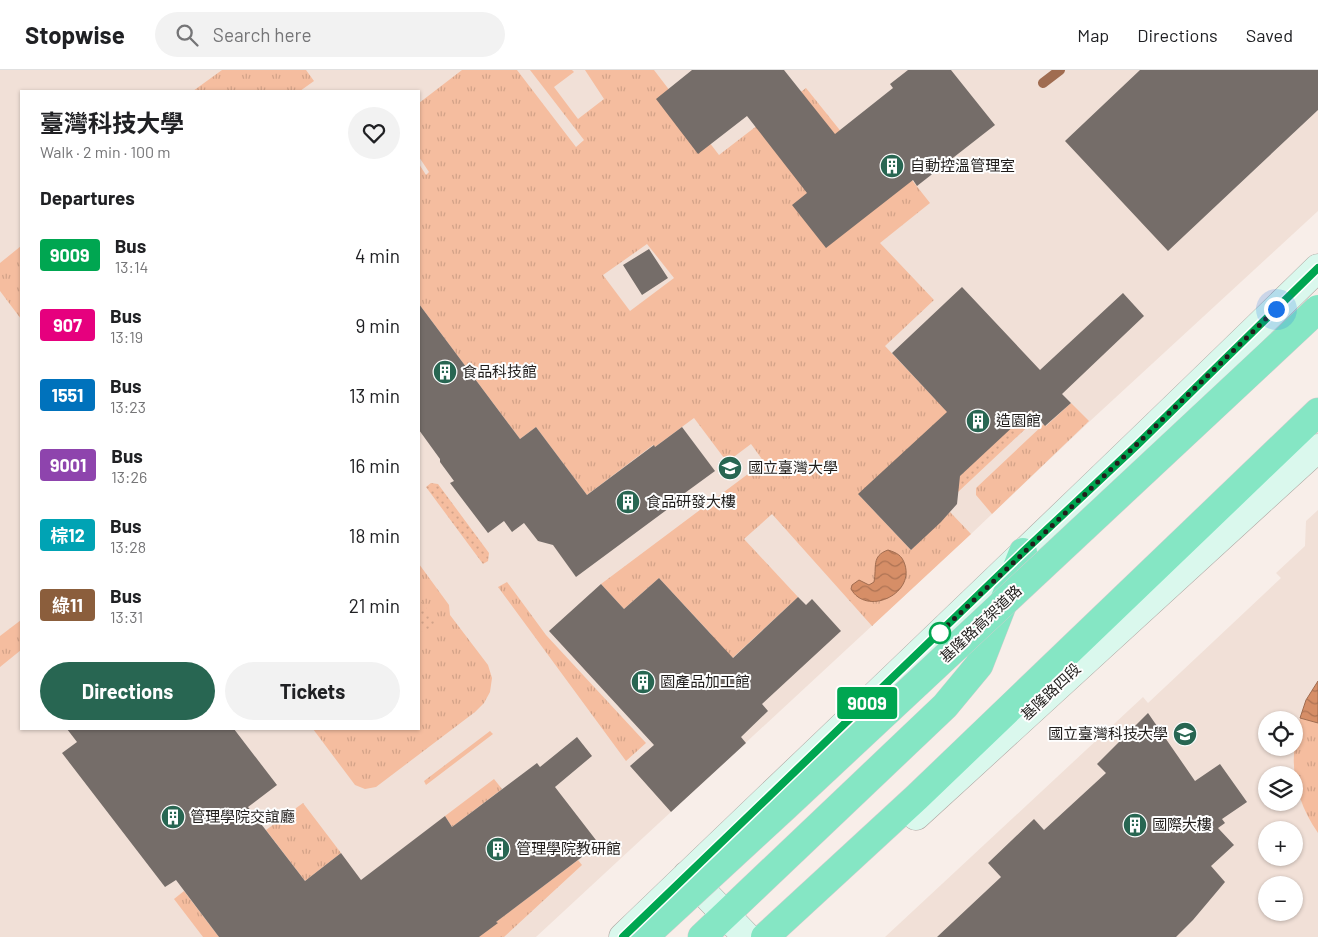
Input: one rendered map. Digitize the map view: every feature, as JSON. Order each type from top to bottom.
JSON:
[{"type":"highway","name":"基隆路高架道路","points":[[644,937],[1318,309]]},
{"type":"highway","points":[[765,937],[924,790],[1318,412]]},
{"type":"highway","points":[[702,937],[945,706],[979,665],[1023,552]]},
{"type":"main road","points":[[623,937],[1023,552],[1137,445],[1318,268]]},
{"type":"main road","name":"基隆路四段","points":[[784,937],[1318,448]]},
{"type":"main road","points":[[687,875],[747,937]]},
{"type":"shaded area","name":"國立臺灣大學","points":[[0,70],[1318,70],[1318,211],[536,937],[0,937]]},
{"type":"shaded area","name":"國立臺灣科技大學","points":[[1318,510],[1318,937],[885,937],[1143,697],[1148,703],[1281,578],[1276,573],[1305,546],[1306,521]]},
{"type":"green space","points":[[222,70],[306,70],[314,81],[301,90],[194,90]]},
{"type":"green space","points":[[462,70],[517,70],[576,147],[584,140],[530,70],[572,70],[574,72],[554,87],[578,119],[604,99],[585,70],[654,70],[719,155],[806,88],[855,149],[878,137],[930,203],[880,243],[934,300],[885,346],[936,400],[984,378],[859,495],[911,550],[950,512],[971,534],[872,626],[772,514],[744,539],[798,597],[726,664],[711,634],[659,578],[624,609],[601,584],[764,462],[751,444],[727,462],[694,418],[655,447],[653,445],[587,495],[536,427],[520,439],[420,305],[420,166],[426,175],[429,172],[420,158],[420,102]],"holes":[[[647,244],[674,278],[630,311],[603,275]]]},
{"type":"green space","points":[[20,247],[20,318],[0,291],[0,263]]},
{"type":"green space","points":[[1071,403],[1089,421],[992,514],[976,495],[976,488],[1044,424],[1046,426]]},
{"type":"green space","points":[[1030,410],[1037,418],[958,492],[951,484]]},
{"type":"green space","points":[[431,483],[438,484],[489,553],[488,561],[483,564],[426,487]]},
{"type":"green space","points":[[420,565],[449,605],[450,615],[488,665],[492,678],[490,692],[484,703],[475,712],[376,787],[365,789],[355,785],[314,730],[420,730]]},
{"type":"green space","points":[[507,582],[546,635],[646,743],[626,761],[498,587]]},
{"type":"green space","points":[[420,602],[438,623],[430,629],[420,632]]},
{"type":"green space","points":[[20,621],[20,651],[0,667],[0,636]]},
{"type":"green space","points":[[1303,719],[1318,723],[1318,833],[1303,805],[1303,766],[1294,766],[1294,756],[1303,756]]},
{"type":"green space","points":[[490,731],[493,734],[426,785],[424,781]]},
{"type":"green space","points":[[494,779],[502,789],[452,827],[445,816]]},
{"type":"green space","points":[[303,803],[341,853],[305,881],[266,830]]},
{"type":"green space","points":[[578,860],[582,865],[504,937],[476,937]]},
{"type":"green space","points":[[184,891],[219,937],[203,937],[174,899]]},
{"type":"water","points":[[888,550],[899,555],[904,562],[906,576],[902,585],[896,593],[877,601],[867,601],[858,597],[851,589],[852,585],[859,580],[869,585],[874,582],[877,559],[879,555]]},
{"type":"water","points":[[1318,681],[1318,723],[1303,719],[1302,711],[1306,700]]},
{"type":"building","points":[[692,70],[784,70],[835,134],[893,88],[890,84],[908,70],[951,70],[995,125],[917,186],[913,180],[826,248],[792,205],[807,193],[747,116],[698,154],[656,99]]},
{"type":"building","points":[[1140,70],[1318,70],[1318,110],[1168,251],[1065,141]]},
{"type":"building","points":[[649,249],[668,278],[642,295],[623,265]]},
{"type":"building","name":"造園館","points":[[962,287],[1040,370],[1123,293],[1144,316],[1062,394],[1071,403],[1045,426],[1031,410],[960,476],[957,504],[911,550],[858,494],[947,412],[892,353]]},
{"type":"building","points":[[420,305],[520,439],[536,427],[587,495],[654,445],[655,447],[682,427],[715,471],[678,498],[680,500],[576,577],[553,545],[538,541],[524,523],[512,532],[504,521],[488,533],[450,483],[454,481],[440,462],[440,459],[420,431]]},
{"type":"building","name":"園產品加工館","points":[[659,578],[733,658],[798,597],[806,605],[812,599],[841,631],[762,704],[768,711],[741,737],[746,743],[671,812],[630,766],[654,745],[549,631],[601,584],[624,609]]},
{"type":"building","name":"國際大樓","points":[[1148,713],[1195,781],[1220,764],[1247,802],[1222,819],[1225,823],[1218,828],[1234,845],[1211,866],[1225,882],[1193,920],[1176,937],[937,937],[1001,877],[988,863],[1034,819],[1044,830],[1106,773],[1097,764]]},
{"type":"building","points":[[68,730],[235,730],[277,785],[248,807],[305,881],[341,853],[361,880],[445,816],[452,827],[537,763],[540,767],[577,737],[592,756],[555,787],[599,844],[479,937],[219,937],[176,880],[165,887],[62,753],[77,742]]},
{"type":"waterway","points":[[1043,83],[1060,70]]},
{"type":"bus line","name":"9009","points":[[623,937],[1023,552],[1137,445],[1318,268]]},
{"type":"place","name":"自動控溫管理室","points":[[892,166]]},
{"type":"place","name":"食品科技館","points":[[445,372]]},
{"type":"place","name":"造園館","points":[[978,421]]},
{"type":"place","name":"國立臺灣大學","points":[[730,468]]},
{"type":"place","name":"食品研發大樓","points":[[628,502]]},
{"type":"place","name":"園產品加工館","points":[[643,682]]},
{"type":"place","name":"國立臺灣科技大學","points":[[1185,734]]},
{"type":"place","name":"管理學院交誼廳","points":[[173,817]]},
{"type":"place","name":"國際大樓","points":[[1135,825]]},
{"type":"place","name":"管理學院教研館","points":[[498,849]]},
{"type":"route","points":[[940,633],[934,638],[1137,445],[1276,309]]}]
